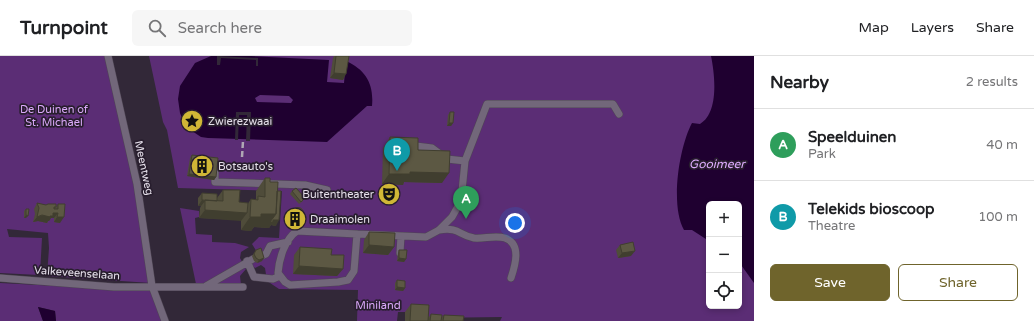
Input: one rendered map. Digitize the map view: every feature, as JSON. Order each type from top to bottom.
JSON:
[{"type":"street","name":"Meentweg","points":[[108,56],[137,184],[152,286],[165,321]]},
{"type":"street","points":[[357,234],[354,271],[348,280],[290,285],[285,282],[278,273],[281,257],[291,235],[297,231],[426,236],[439,230],[452,217],[461,201],[465,161],[487,104],[613,104],[619,114]]},
{"type":"street","points":[[416,146],[432,148],[447,159],[465,161]]},
{"type":"street","points":[[215,170],[215,182],[299,185],[326,190]]},
{"type":"street","points":[[439,230],[457,230],[468,237],[476,238],[504,238],[513,243],[516,252],[516,265],[511,278]]},
{"type":"street","points":[[400,253],[401,236]]},
{"type":"street","points":[[261,256],[266,254],[270,246],[288,242]]},
{"type":"street","points":[[206,286],[250,260],[254,277],[273,279],[280,276]]},
{"type":"street","name":"Valkeveenselaan","points":[[0,278],[114,287],[243,287]]},
{"type":"green space","name":"De Duinen of St. Michael","points":[[0,56],[105,56],[137,193],[151,283],[47,276],[49,248],[48,233],[7,229],[9,237],[42,238],[40,274],[0,273]]},
{"type":"green space","name":"Miniland","points":[[149,56],[754,56],[754,321],[500,321],[502,317],[426,318],[425,312],[398,312],[397,321],[357,321],[358,290],[279,289],[267,281],[265,268],[261,265],[255,268],[251,264],[257,252],[252,244],[259,237],[279,238],[282,191],[178,188],[167,130],[163,122]]},
{"type":"green space","points":[[180,208],[199,211],[199,217],[195,218],[196,234],[212,235],[212,242],[235,243],[249,247],[241,252],[240,258],[246,269],[240,276],[241,285],[196,284]]},
{"type":"green space","points":[[0,283],[154,291],[161,321],[56,321],[55,311],[38,307],[43,321],[0,321]]},
{"type":"water","points":[[211,56],[251,56],[329,60],[327,82],[344,83],[346,61],[364,73],[372,91],[372,106],[367,106],[327,142],[201,137],[184,123],[180,113],[178,99],[180,86],[195,63]],"holes":[[[260,95],[289,96],[293,100],[291,103],[257,102],[255,98]]]},
{"type":"water","name":"Gooimeer","points":[[711,56],[754,56],[754,283],[742,266],[742,201],[706,201],[706,239],[692,230],[684,230],[680,219],[677,192],[683,146],[692,123],[700,124],[706,119],[710,111],[713,103],[714,73]]},
{"type":"water","points":[[38,307],[55,311],[56,321],[43,321]]},
{"type":"pier","points":[[217,56],[258,58],[258,66],[256,66],[256,60],[221,58],[220,65],[217,65]]},
{"type":"pier","points":[[236,112],[251,112],[250,141],[246,141],[247,115],[239,115],[238,140],[235,140]]},
{"type":"building","points":[[336,56],[349,56],[346,74],[334,73]]},
{"type":"building","points":[[450,112],[454,112],[453,123],[449,123]]},
{"type":"building","points":[[390,137],[418,138],[418,150],[450,151],[449,173],[410,172],[410,174],[389,174]]},
{"type":"building","name":"Botsauto's","points":[[192,155],[218,158],[216,177],[189,174]]},
{"type":"building","points":[[265,178],[270,178],[270,182],[278,182],[276,214],[261,214],[261,217],[250,217],[251,199],[258,200],[258,196],[265,197]]},
{"type":"building","points":[[296,188],[305,198],[301,202],[292,191]]},
{"type":"building","points":[[223,190],[240,190],[239,202],[248,203],[247,213],[205,210],[205,200],[223,201]]},
{"type":"building","points":[[277,191],[281,191],[279,220],[273,220],[273,222],[270,222],[276,214]]},
{"type":"building","points":[[202,193],[217,194],[217,201],[202,200]]},
{"type":"building","points":[[37,203],[46,205],[56,204],[54,209],[58,209],[58,204],[65,204],[64,217],[57,217],[58,213],[53,213],[53,216],[50,217],[42,215],[37,217],[39,208]]},
{"type":"building","points":[[296,208],[300,208],[302,209],[302,217],[296,218],[293,215],[293,211]]},
{"type":"building","points":[[26,209],[29,209],[28,216],[26,215]]},
{"type":"building","points":[[369,232],[395,233],[394,247],[369,245]]},
{"type":"building","points":[[633,242],[635,251],[622,253],[620,245]]},
{"type":"building","points":[[300,247],[332,249],[331,255],[344,255],[343,269],[299,266]]},
{"type":"building","points":[[261,248],[264,258],[259,260],[254,254],[256,250]]},
{"type":"building","points":[[399,250],[407,250],[406,259],[399,258]]},
{"type":"building","points":[[397,280],[405,281],[405,288],[397,287]]},
{"type":"building","points":[[411,304],[429,305],[428,321],[410,321]]},
{"type":"building","points":[[431,314],[442,315],[441,321],[430,321]]},
{"type":"building","points":[[444,315],[464,316],[463,321],[443,321]]},
{"type":"railway","points":[[242,157],[243,141]]},
{"type":"place","name":"Zwierezwaai","points":[[192,121]]},
{"type":"place","name":"Botsauto's","points":[[202,166]]},
{"type":"place","name":"Telekids bioscoop","points":[[397,171]]},
{"type":"place","name":"Buitentheater","points":[[389,194]]},
{"type":"place","name":"Draaimolen","points":[[295,219]]},
{"type":"place","name":"Speelduinen","points":[[466,219]]}]
